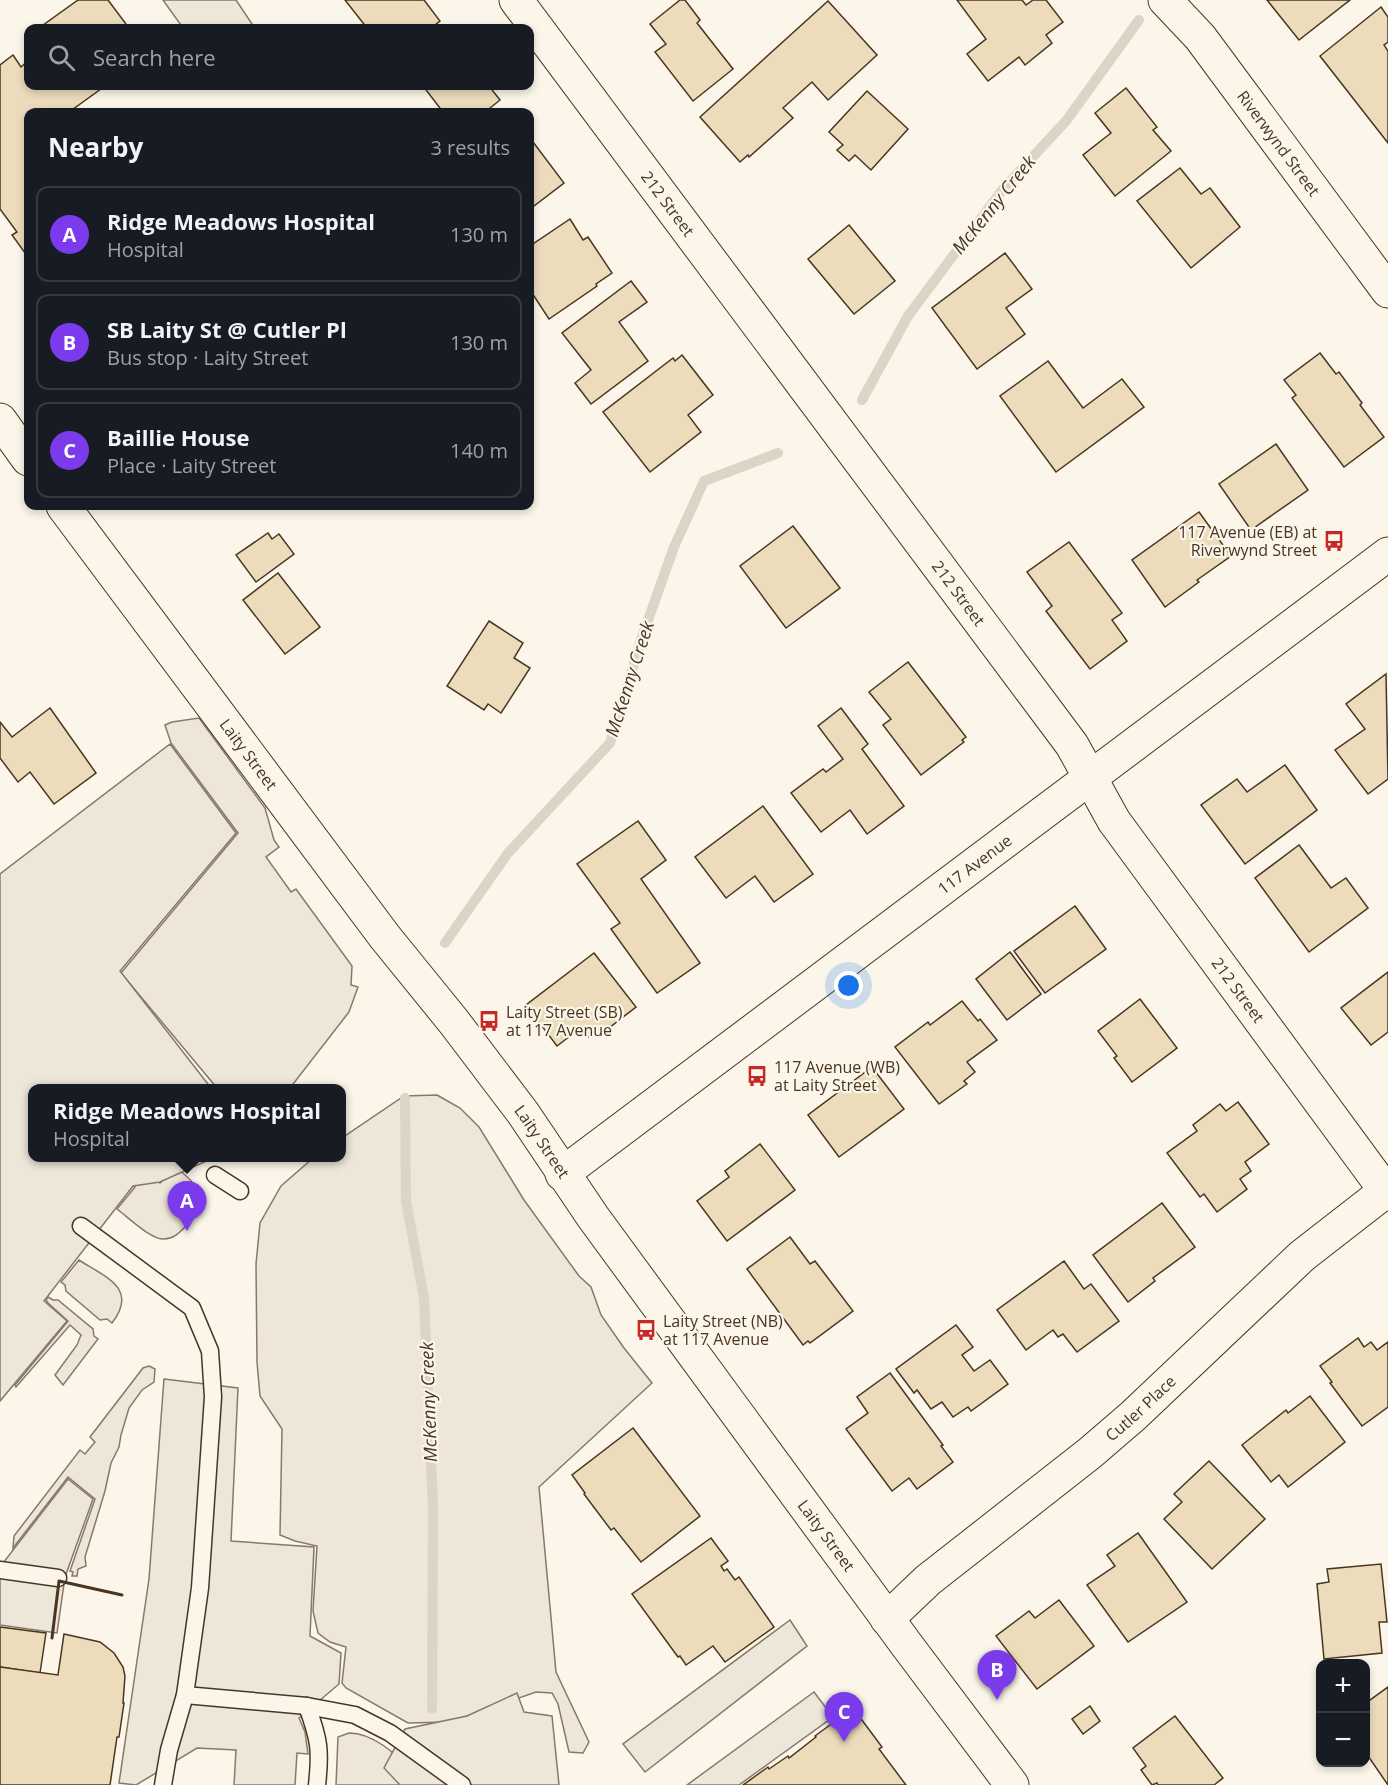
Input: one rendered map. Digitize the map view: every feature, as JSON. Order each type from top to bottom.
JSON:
[{"type":"street","name":"212 Street","points":[[516,0],[534,24]]},
{"type":"street","name":"Riverwynd Street","points":[[1165,0],[1200,37],[1388,291]]},
{"type":"street","name":"212 Street","points":[[534,24],[1072,745],[1114,821],[1387,1191]]},
{"type":"street","points":[[0,420],[24,453]]},
{"type":"street","name":"Laity Street","points":[[66,510],[378,928],[454,1022],[523,1113],[562,1174],[887,1619],[1012,1785]]},
{"type":"street","name":"117 Avenue","points":[[562,1174],[1388,554]]},
{"type":"street","name":"Cutler Place","points":[[887,1619],[928,1580],[1090,1454],[1302,1256],[1387,1191]]},
{"type":"lane","points":[[215,1175],[240,1191]]},
{"type":"lane","points":[[81,1226],[192,1308],[210,1351],[213,1397],[201,1576],[184,1695],[169,1750],[163,1785]]},
{"type":"lane","points":[[0,1570],[58,1578]]},
{"type":"lane","points":[[184,1695],[307,1706],[355,1715],[374,1723],[462,1785]]},
{"type":"lane","points":[[307,1706],[317,1736],[320,1756],[317,1785]]},
{"type":"shaded area","points":[[163,0],[236,0],[252,24],[180,24]]},
{"type":"shaded area","points":[[199,718],[265,808],[274,840],[279,847],[266,857],[291,892],[296,889],[352,966],[351,985],[358,987],[349,1012],[293,1084],[214,1084],[121,973],[238,833],[171,743],[165,725]]},
{"type":"shaded area","points":[[170,744],[236,833],[120,971],[208,1084],[28,1084],[28,1162],[204,1162],[160,1182],[133,1186],[44,1301],[67,1321],[0,1401],[0,874]]},
{"type":"shaded area","points":[[437,1095],[460,1108],[479,1127],[524,1200],[579,1276],[591,1287],[601,1315],[652,1383],[539,1487],[556,1672],[589,1742],[583,1753],[569,1752],[558,1704],[552,1693],[536,1692],[450,1722],[408,1723],[346,1688],[342,1683],[346,1647],[330,1642],[318,1633],[313,1611],[317,1546],[280,1535],[282,1429],[260,1396],[257,1362],[256,1264],[260,1223],[281,1186],[309,1162],[346,1162],[346,1135],[404,1096]]},
{"type":"shaded area","points":[[116,1162],[143,1162],[160,1183],[175,1167],[197,1188],[199,1202],[191,1218],[180,1232],[170,1238],[158,1238],[146,1232],[117,1209],[135,1187]]},
{"type":"shaded area","points":[[79,1260],[108,1278],[120,1292],[122,1301],[112,1323],[107,1319],[100,1320],[66,1291],[65,1285],[61,1282]]},
{"type":"shaded area","points":[[48,1297],[58,1300],[93,1329],[94,1336],[98,1339],[63,1385],[55,1375],[77,1345],[81,1335],[70,1325],[16,1387],[15,1385],[68,1321],[48,1303],[46,1300]]},
{"type":"shaded area","points":[[149,1366],[155,1369],[154,1382],[142,1390],[129,1408],[85,1557],[86,1566],[78,1569],[77,1576],[72,1576],[73,1572],[70,1571],[95,1499],[68,1477],[13,1548],[14,1536],[80,1450],[85,1454],[95,1442],[90,1437],[143,1368]]},
{"type":"shaded area","points":[[164,1379],[238,1388],[231,1541],[314,1547],[310,1636],[341,1653],[339,1684],[299,1718],[305,1732],[308,1754],[297,1753],[295,1785],[234,1785],[236,1750],[197,1748],[136,1785],[119,1783],[149,1579]]},
{"type":"shaded area","points":[[68,1479],[93,1499],[65,1577],[57,1633],[0,1625],[0,1567]]},
{"type":"shaded area","points":[[790,1620],[807,1646],[645,1772],[623,1744]]},
{"type":"shaded area","points":[[814,1692],[833,1717],[739,1785],[687,1785]]},
{"type":"shaded area","points":[[517,1693],[524,1712],[552,1716],[559,1785],[400,1785],[384,1768],[405,1729],[467,1716]]},
{"type":"shaded area","points":[[349,1733],[360,1734],[382,1744],[428,1785],[336,1785],[338,1737]]},
{"type":"building","points":[[78,0],[108,0],[126,24],[45,24]]},
{"type":"building","points":[[345,0],[424,0],[440,21],[436,24],[364,24]]},
{"type":"building","points":[[680,0],[685,0],[700,20],[697,23],[733,69],[693,101],[655,52],[666,44],[650,24]]},
{"type":"building","points":[[957,0],[1022,0],[1026,5],[1033,0],[1046,0],[1063,22],[1046,35],[1052,43],[1025,65],[1019,57],[988,81],[967,54],[986,39]]},
{"type":"building","points":[[1267,0],[1350,0],[1299,40]]},
{"type":"building","points":[[828,1],[877,55],[828,100],[812,82],[783,108],[793,118],[749,157],[748,155],[740,162],[700,117]]},
{"type":"building","points":[[1381,7],[1388,17],[1388,42],[1384,45],[1388,51],[1388,143],[1320,56]]},
{"type":"building","points":[[13,55],[21,67],[24,64],[24,90],[99,90],[75,108],[24,108],[24,252],[12,235],[17,232],[0,209],[0,65]]},
{"type":"building","points":[[1126,88],[1157,127],[1153,130],[1171,151],[1115,196],[1083,155],[1111,133],[1095,113]]},
{"type":"building","points":[[426,90],[492,90],[500,100],[490,108],[440,108]]},
{"type":"building","points":[[867,91],[908,129],[871,170],[855,155],[849,161],[837,150],[843,145],[829,132]]},
{"type":"building","points":[[534,143],[564,183],[534,206]]},
{"type":"building","points":[[1180,168],[1201,194],[1210,188],[1240,227],[1191,268],[1137,201]]},
{"type":"building","points":[[570,219],[583,240],[588,237],[612,273],[549,319],[534,296],[534,243]]},
{"type":"building","points":[[849,225],[895,281],[854,314],[808,259]]},
{"type":"building","points":[[1005,253],[1032,289],[1006,308],[1025,334],[977,369],[932,308]]},
{"type":"building","points":[[631,281],[647,302],[619,322],[648,361],[591,404],[575,383],[591,370],[562,333]]},
{"type":"building","points":[[1320,353],[1336,374],[1339,372],[1384,437],[1344,467],[1292,398],[1296,395],[1284,380]]},
{"type":"building","points":[[682,355],[713,395],[688,415],[701,432],[650,472],[603,412],[673,358],[675,361]]},
{"type":"building","points":[[1048,361],[1083,408],[1122,379],[1144,407],[1056,472],[1000,396]]},
{"type":"building","points":[[1276,444],[1308,490],[1251,530],[1219,484]]},
{"type":"building","points":[[1199,512],[1231,556],[1165,607],[1132,560]]},
{"type":"building","points":[[793,526],[840,588],[786,628],[740,566]]},
{"type":"building","points":[[268,533],[272,539],[279,534],[294,554],[256,582],[236,555]]},
{"type":"building","points":[[1069,542],[1122,613],[1112,620],[1127,641],[1090,669],[1046,611],[1052,606],[1027,572]]},
{"type":"building","points":[[278,573],[320,627],[285,654],[243,600]]},
{"type":"building","points":[[489,621],[523,643],[514,658],[530,668],[501,713],[488,704],[484,710],[447,686]]},
{"type":"building","points":[[908,662],[966,737],[962,740],[964,742],[921,775],[883,725],[891,719],[869,692]]},
{"type":"building","points":[[1386,674],[1388,779],[1368,794],[1335,750],[1365,729],[1346,704]]},
{"type":"building","points":[[50,708],[96,773],[54,804],[30,772],[18,782],[0,758],[0,722],[12,737]]},
{"type":"building","points":[[841,708],[868,744],[862,749],[904,806],[867,834],[850,810],[821,832],[791,793],[823,769],[826,772],[843,759],[818,726]]},
{"type":"building","points":[[1285,765],[1317,810],[1245,864],[1201,805],[1237,779],[1247,792]]},
{"type":"building","points":[[763,806],[813,874],[774,902],[755,876],[726,898],[695,857]]},
{"type":"building","points":[[638,821],[666,860],[641,879],[700,963],[657,993],[611,929],[620,923],[577,864]]},
{"type":"building","points":[[1299,845],[1331,888],[1346,878],[1368,908],[1309,952],[1255,878]]},
{"type":"building","points":[[1075,906],[1106,949],[1045,993],[1014,951]]},
{"type":"building","points":[[1010,952],[1041,994],[1007,1020],[976,979]]},
{"type":"building","points":[[594,953],[636,1007],[600,1035],[597,1031],[589,1037],[582,1027],[557,1046],[526,1005]]},
{"type":"building","points":[[1388,972],[1388,1032],[1371,1045],[1341,1008]]},
{"type":"building","points":[[1140,999],[1177,1048],[1132,1082],[1114,1058],[1117,1056],[1098,1031]]},
{"type":"building","points":[[962,1001],[997,1040],[967,1062],[975,1072],[964,1081],[967,1084],[939,1104],[895,1047],[928,1022],[930,1025]]},
{"type":"building","points":[[872,1067],[904,1109],[839,1157],[808,1115]]},
{"type":"building","points":[[1238,1102],[1269,1144],[1245,1162],[1251,1171],[1240,1179],[1247,1189],[1217,1212],[1204,1194],[1200,1197],[1167,1153],[1197,1131],[1193,1125],[1220,1104],[1226,1111]]},
{"type":"building","points":[[760,1144],[795,1190],[727,1241],[697,1201],[729,1177],[725,1171]]},
{"type":"building","points":[[1162,1203],[1195,1247],[1153,1278],[1155,1281],[1128,1302],[1093,1255]]},
{"type":"building","points":[[790,1237],[810,1264],[815,1261],[853,1311],[810,1343],[808,1341],[803,1345],[747,1269]]},
{"type":"building","points":[[1064,1261],[1084,1289],[1091,1284],[1119,1321],[1077,1352],[1063,1334],[1058,1337],[1053,1330],[1026,1350],[997,1310]]},
{"type":"building","points":[[956,1325],[973,1347],[962,1355],[974,1371],[990,1360],[1008,1384],[971,1411],[968,1407],[953,1417],[942,1402],[931,1409],[917,1390],[914,1393],[896,1369]]},
{"type":"building","points":[[1358,1338],[1364,1347],[1371,1342],[1377,1350],[1388,1342],[1388,1407],[1362,1426],[1320,1366]]},
{"type":"building","points":[[890,1373],[953,1462],[917,1489],[909,1478],[892,1491],[846,1429],[868,1413],[857,1397]]},
{"type":"building","points":[[1310,1396],[1345,1442],[1288,1487],[1279,1475],[1271,1482],[1242,1445],[1286,1410],[1288,1413]]},
{"type":"building","points":[[633,1428],[700,1516],[641,1562],[614,1528],[611,1530],[572,1475]]},
{"type":"building","points":[[1209,1461],[1265,1519],[1212,1569],[1164,1519],[1182,1502],[1174,1494]]},
{"type":"building","points":[[1138,1533],[1187,1602],[1128,1642],[1087,1585],[1115,1566],[1107,1555]]},
{"type":"building","points":[[711,1538],[728,1561],[721,1566],[724,1571],[727,1569],[735,1580],[739,1577],[774,1627],[725,1662],[713,1646],[686,1665],[632,1594]]},
{"type":"building","points":[[1381,1564],[1387,1622],[1379,1622],[1382,1653],[1324,1659],[1317,1584],[1329,1582],[1327,1569]]},
{"type":"building","points":[[1059,1600],[1094,1646],[1037,1689],[996,1636],[1029,1611],[1035,1618]]},
{"type":"building","points":[[0,1627],[46,1633],[40,1673],[0,1667]]},
{"type":"building","points":[[64,1634],[100,1642],[114,1653],[123,1667],[124,1703],[110,1785],[0,1785],[0,1667],[58,1675]]},
{"type":"building","points":[[1388,1687],[1388,1785],[1370,1759],[1370,1700]]},
{"type":"building","points":[[1090,1706],[1100,1721],[1083,1734],[1072,1719]]},
{"type":"building","points":[[853,1708],[882,1747],[879,1749],[906,1785],[743,1785],[768,1767],[769,1769],[788,1756],[789,1758]]},
{"type":"building","points":[[1175,1716],[1223,1778],[1214,1785],[1158,1785],[1157,1783],[1152,1785],[1141,1770],[1146,1766],[1133,1748]]},
{"type":"waterway","name":"McKenny Creek","points":[[862,400],[908,316],[1003,189],[1066,121],[1139,20]]},
{"type":"waterway","name":"McKenny Creek","points":[[445,943],[508,853],[610,743],[642,637],[674,547],[704,481],[778,453]]},
{"type":"waterway","name":"McKenny Creek","points":[[405,1098],[406,1201],[424,1298],[433,1507],[432,1709]]},
{"type":"wall","points":[[52,1638],[59,1581],[122,1595]]},
{"type":"place","name":"117 Avenue (EB) at Riverwynd Street","points":[[1334,541]]},
{"type":"place","name":"Laity Street (SB) at 117 Avenue","points":[[489,1021]]},
{"type":"place","name":"117 Avenue (WB) at Laity Street","points":[[757,1076]]},
{"type":"place","name":"Ridge Meadows Hospital","points":[[187,1231]]},
{"type":"place","name":"Laity Street (NB) at 117 Avenue","points":[[646,1330]]},
{"type":"place","name":"SB Laity St @ Cutler Pl","points":[[997,1700]]},
{"type":"place","name":"Baillie House","points":[[844,1742]]}]
